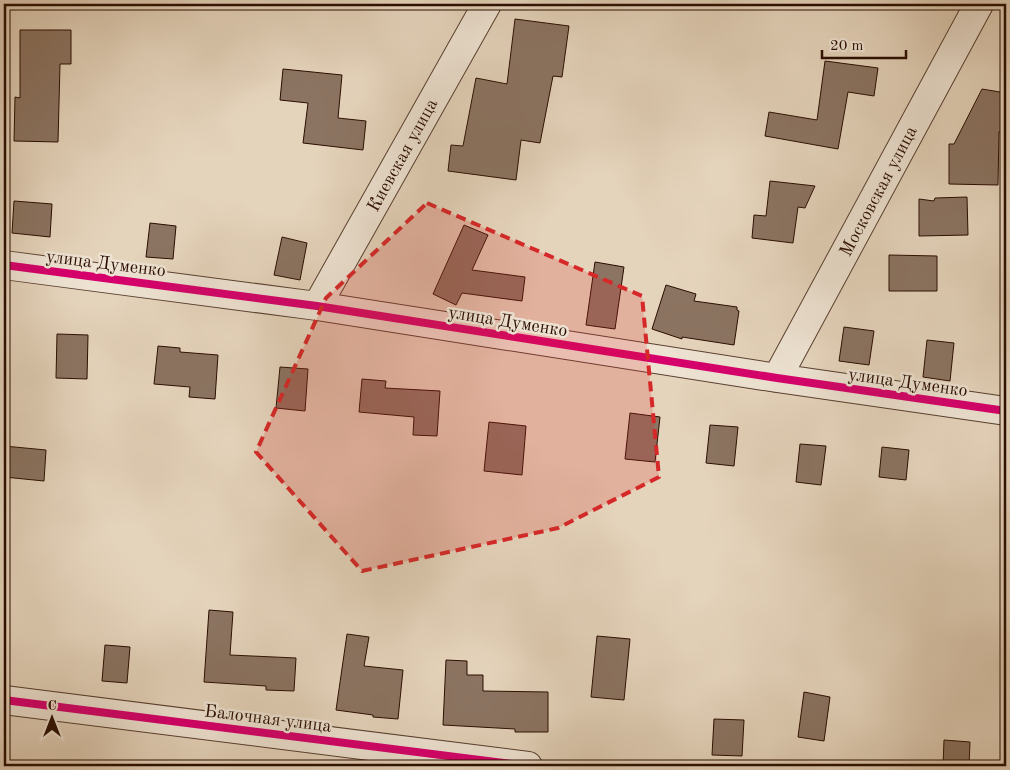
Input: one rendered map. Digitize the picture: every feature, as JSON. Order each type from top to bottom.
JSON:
[{"type":"street","name":"Киевская улица","points":[[317,306],[487,4]]},
{"type":"street","name":"Московская улица","points":[[777,378],[979,4]]},
{"type":"street","name":"улица Думенко","points":[[4,265],[317,306],[777,378],[1006,411]]},
{"type":"street","name":"Балочная улица","points":[[4,700],[528,766]]},
{"type":"highlighted area","points":[[427,203],[642,296],[659,477],[558,528],[362,571],[256,452],[326,298]]},
{"type":"building","points":[[515,19],[569,26],[562,77],[553,76],[540,143],[521,140],[516,180],[448,171],[451,145],[463,146],[476,78],[507,84]]},
{"type":"building","points":[[20,30],[71,30],[71,64],[60,64],[58,142],[14,141],[15,97],[20,98]]},
{"type":"building","points":[[825,61],[878,68],[874,96],[848,92],[838,149],[765,136],[769,112],[817,120]]},
{"type":"building","points":[[283,69],[342,75],[338,118],[366,121],[363,150],[303,143],[308,103],[280,100]]},
{"type":"building","points":[[982,89],[1006,93],[1006,133],[999,132],[998,185],[949,184],[949,144],[954,144]]},
{"type":"building","points":[[770,181],[815,186],[805,208],[798,207],[793,243],[752,238],[754,215],[766,216]]},
{"type":"building","points":[[967,197],[968,235],[919,236],[919,199],[934,201],[935,198]]},
{"type":"building","points":[[14,201],[52,204],[50,237],[12,233]]},
{"type":"building","points":[[150,223],[176,226],[173,259],[146,257]]},
{"type":"building","points":[[464,225],[488,235],[472,270],[525,277],[522,301],[462,293],[456,305],[433,294]]},
{"type":"building","points":[[282,237],[307,243],[300,280],[274,275]]},
{"type":"building","points":[[889,255],[937,256],[937,291],[889,291]]},
{"type":"building","points":[[595,262],[624,267],[615,329],[586,325]]},
{"type":"building","points":[[666,285],[696,294],[694,301],[737,307],[739,311],[734,345],[682,337],[682,339],[652,329]]},
{"type":"building","points":[[844,327],[874,331],[869,365],[839,361]]},
{"type":"building","points":[[57,334],[88,335],[87,379],[56,378]]},
{"type":"building","points":[[927,340],[954,343],[950,381],[923,377]]},
{"type":"building","points":[[158,346],[180,348],[180,352],[218,355],[215,399],[189,397],[190,387],[154,384]]},
{"type":"building","points":[[280,367],[308,369],[305,411],[276,408]]},
{"type":"building","points":[[362,379],[386,381],[385,388],[440,391],[437,436],[413,435],[414,417],[359,412]]},
{"type":"building","points":[[630,413],[660,417],[655,462],[625,459]]},
{"type":"building","points":[[489,422],[526,426],[522,475],[484,471]]},
{"type":"building","points":[[710,425],[738,427],[734,466],[706,463]]},
{"type":"building","points":[[800,444],[826,446],[821,485],[796,482]]},
{"type":"building","points":[[4,446],[46,450],[44,481],[4,477]]},
{"type":"building","points":[[882,447],[909,450],[906,480],[879,477]]},
{"type":"building","points":[[209,610],[233,612],[230,655],[296,658],[294,691],[266,690],[266,686],[204,682]]},
{"type":"building","points":[[347,634],[369,637],[364,666],[403,670],[398,719],[373,717],[373,715],[336,710]]},
{"type":"building","points":[[597,636],[630,639],[624,700],[591,697]]},
{"type":"building","points":[[105,645],[130,647],[127,683],[102,681]]},
{"type":"building","points":[[446,660],[467,661],[467,675],[483,675],[483,691],[548,692],[548,732],[515,732],[515,729],[443,725]]},
{"type":"building","points":[[804,692],[830,697],[824,741],[798,737]]},
{"type":"building","points":[[714,719],[744,720],[742,756],[712,755]]},
{"type":"building","points":[[944,740],[970,742],[969,766],[943,766]]},
{"type":"cycle path","points":[[4,265],[317,306],[777,378],[1006,411]]},
{"type":"cycle path","points":[[4,700],[528,766]]}]
